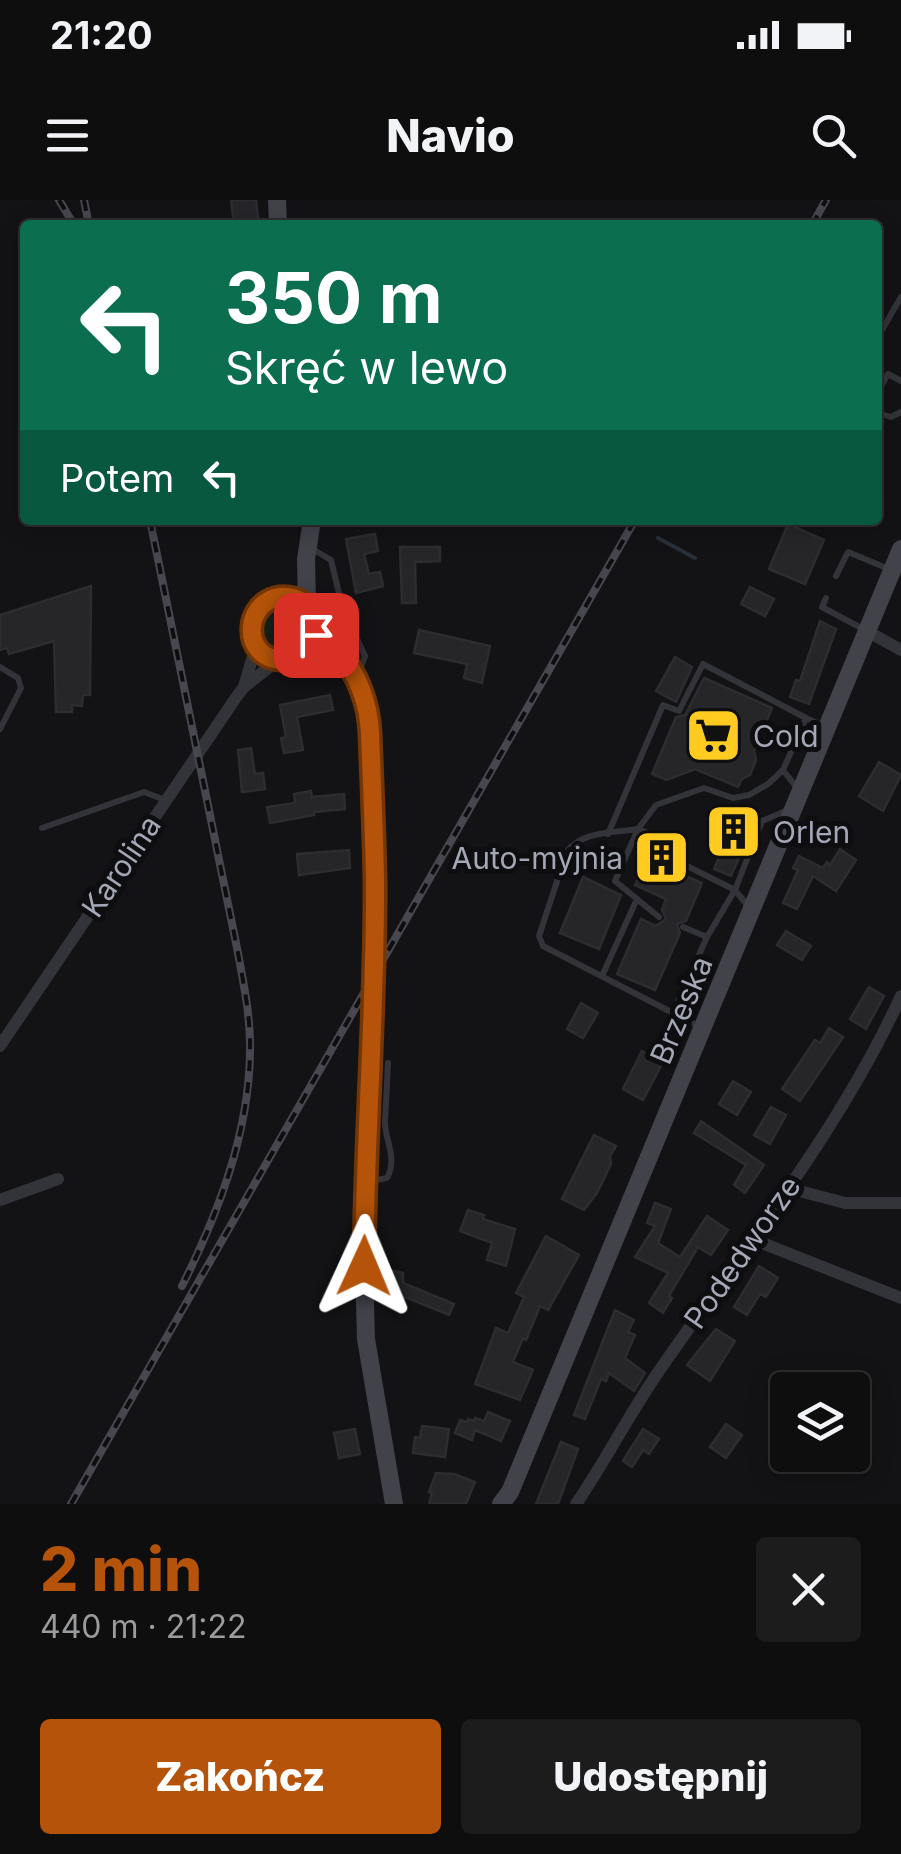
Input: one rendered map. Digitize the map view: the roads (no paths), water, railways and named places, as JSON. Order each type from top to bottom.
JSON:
[{"type":"main road","points":[[307,605],[311,525]]},
{"type":"main road","name":"Brzeska","points":[[507,1500],[901,548]]},
{"type":"main road","points":[[283,596],[307,553]]},
{"type":"main road","points":[[283,596],[307,605],[317,629],[305,654],[292,661],[277,661],[264,654],[256,645],[252,628],[256,613],[270,600],[283,596]]},
{"type":"main road","points":[[317,629],[340,654],[364,694],[369,720],[375,880],[366,1182],[366,1338],[394,1504]]},
{"type":"main road","points":[[305,654],[325,656],[351,673]]},
{"type":"street","points":[[867,632],[901,650]]},
{"type":"street","name":"Karolina","points":[[244,687],[256,645]]},
{"type":"street","name":"Karolina","points":[[0,1046],[244,687],[277,661]]},
{"type":"street","name":"Podedworze","points":[[579,1503],[654,1378],[788,1188],[880,1042],[901,996]]},
{"type":"street","points":[[0,1200],[58,1179]]},
{"type":"street","points":[[788,1188],[844,1203],[901,1204]]},
{"type":"street","points":[[752,1239],[901,1298]]},
{"type":"lane","points":[[882,330],[901,297]]},
{"type":"lane","points":[[882,385],[888,374],[901,382]]},
{"type":"lane","points":[[836,576],[848,552],[892,570]]},
{"type":"lane","points":[[307,553],[327,556],[333,565],[342,606],[365,656],[363,667],[351,673]]},
{"type":"lane","points":[[826,598],[822,607],[867,632]]},
{"type":"lane","points":[[608,834],[663,705],[679,711],[703,664],[827,728]]},
{"type":"lane","points":[[0,667],[12,671],[22,688],[0,729]]},
{"type":"lane","points":[[659,917],[615,881],[638,829],[656,806],[704,788],[733,798],[749,795],[782,770],[806,718]]},
{"type":"lane","points":[[673,1012],[707,937],[735,890],[762,821],[797,800],[782,770]]},
{"type":"lane","points":[[42,828],[144,792],[165,800]]},
{"type":"lane","points":[[703,1028],[542,946],[539,936],[567,851],[585,836],[638,829],[680,846],[679,862],[735,890],[751,910]]},
{"type":"lane","points":[[602,976],[636,899]]},
{"type":"lane","points":[[682,927],[707,937]]},
{"type":"lane","points":[[366,1182],[386,1178],[391,1170],[385,1128],[388,1064]]},
{"type":"waterway","points":[[658,538],[695,558]]},
{"type":"railway","points":[[59,200],[71,220]]},
{"type":"railway","points":[[84,200],[88,220]]},
{"type":"railway","points":[[815,220],[826,200]]},
{"type":"railway","points":[[151,525],[238,953],[250,1040],[238,1143],[208,1231],[182,1286]]},
{"type":"railway","points":[[71,1504],[632,525]]},
{"type":"place","name":"Cold","points":[[714,736]]},
{"type":"place","name":"Orlen","points":[[734,832]]},
{"type":"place","name":"Auto-myjnia","points":[[662,858]]}]
